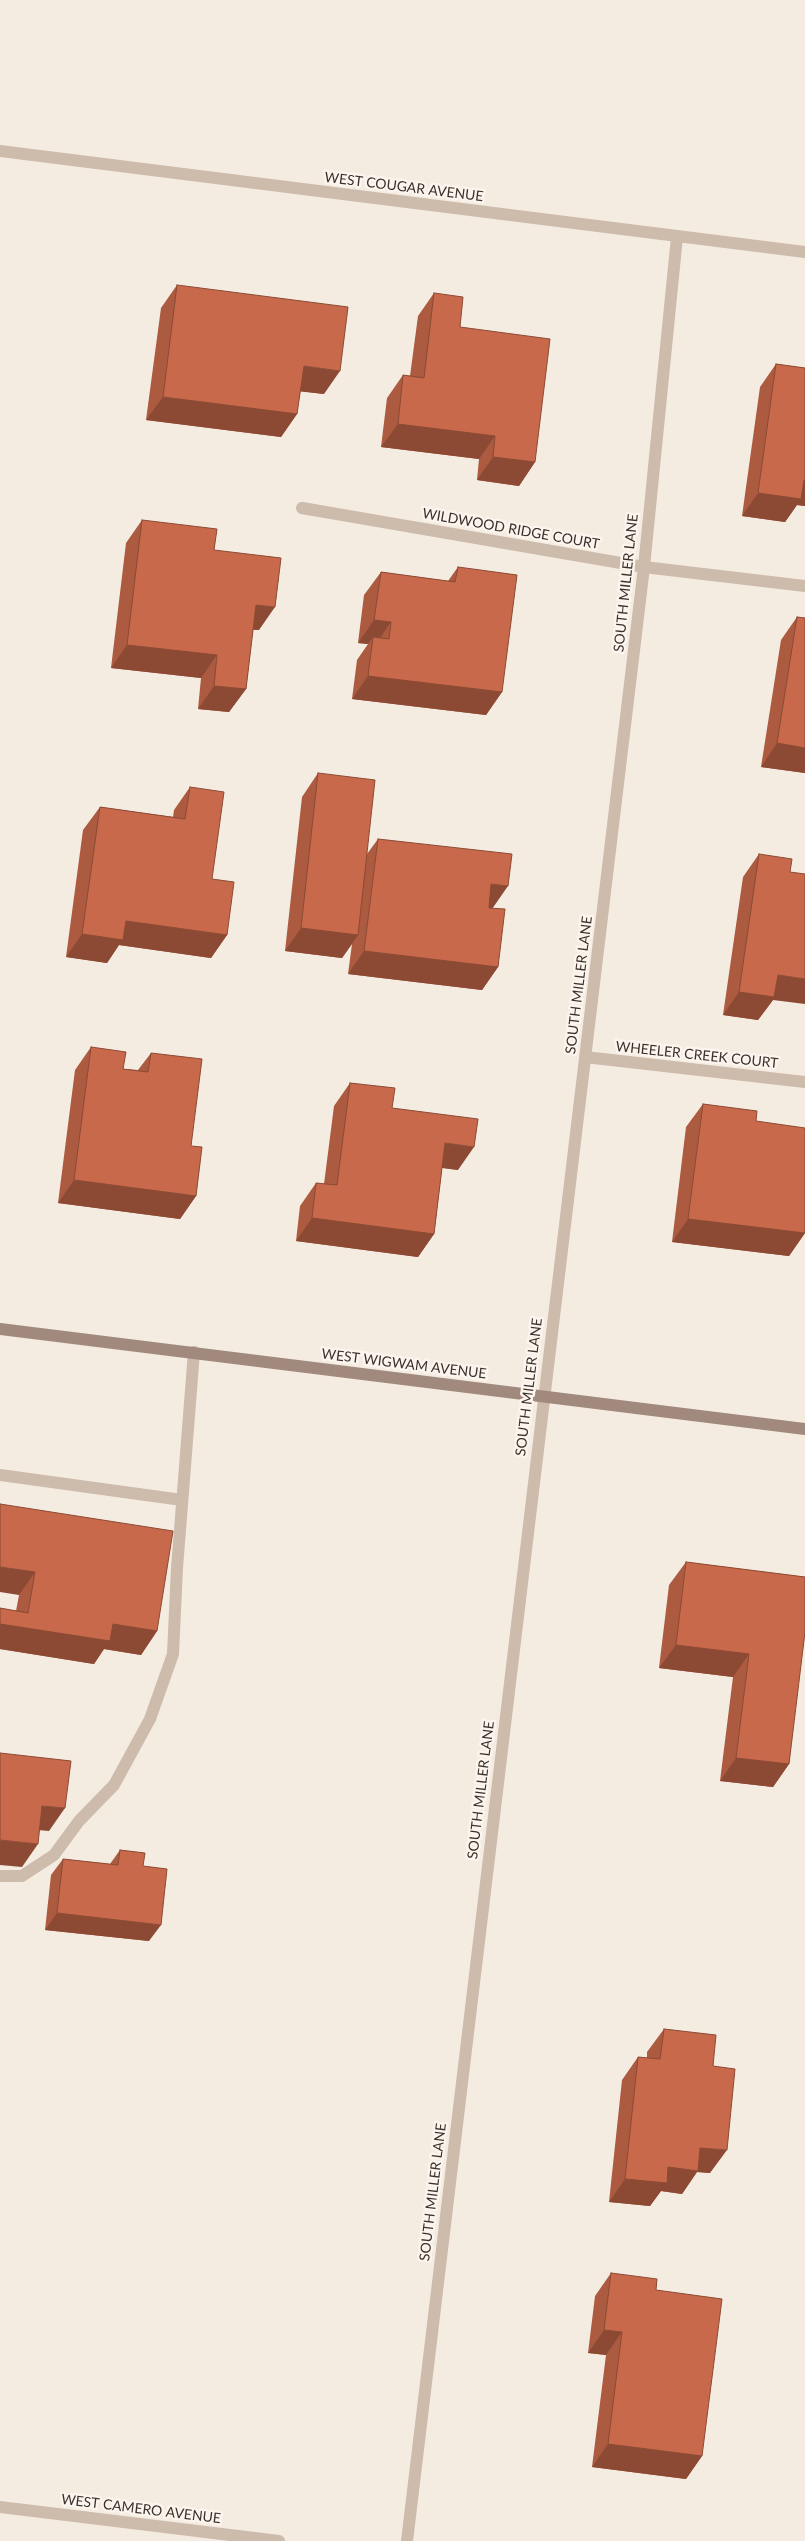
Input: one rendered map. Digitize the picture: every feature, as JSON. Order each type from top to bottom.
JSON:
[{"type":"street","name":"WEST COUGAR AVENUE","points":[[0,151],[805,252]]},
{"type":"street","name":"SOUTH MILLER LANE","points":[[407,2541],[644,567],[677,237]]},
{"type":"street","name":"WILDWOOD RIDGE COURT","points":[[302,508],[644,567],[805,586]]},
{"type":"street","name":"WHEELER CREEK COURT","points":[[585,1057],[805,1082]]},
{"type":"street","name":"WEST WIGWAM AVENUE","points":[[0,1330],[194,1352],[805,1429]]},
{"type":"street","points":[[0,1876],[22,1876],[54,1855],[79,1821],[114,1785],[150,1719],[173,1654],[182,1500],[194,1352]]},
{"type":"street","points":[[0,1474],[182,1500]]},
{"type":"street","name":"WEST CAMERO AVENUE","points":[[0,2506],[279,2541]]},
{"type":"building","points":[[177,285],[348,307],[340,371],[304,366],[297,414],[163,397]]},
{"type":"building","points":[[434,293],[463,297],[460,327],[550,339],[535,462],[493,457],[495,436],[398,424],[403,375],[424,378]]},
{"type":"building","points":[[776,364],[805,368],[805,480],[801,499],[758,493]]},
{"type":"building","points":[[142,520],[217,529],[214,550],[281,558],[275,607],[256,605],[246,689],[214,686],[217,655],[127,645]]},
{"type":"building","points":[[458,567],[517,575],[502,692],[368,676],[373,637],[389,639],[391,622],[374,620],[381,572],[455,582]]},
{"type":"building","points":[[797,617],[805,618],[805,748],[777,743]]},
{"type":"building","points":[[318,773],[375,780],[358,935],[301,928]]},
{"type":"building","points":[[190,787],[224,792],[212,879],[234,882],[227,935],[126,921],[123,940],[82,934],[100,807],[185,819]]},
{"type":"building","points":[[378,839],[512,854],[508,886],[491,884],[489,908],[505,909],[498,967],[364,951]]},
{"type":"building","points":[[759,854],[792,859],[790,872],[805,874],[805,979],[778,975],[774,997],[739,992]]},
{"type":"building","points":[[91,1047],[126,1052],[123,1069],[148,1072],[151,1053],[202,1059],[191,1146],[202,1147],[196,1196],[74,1180]]},
{"type":"building","points":[[350,1083],[395,1088],[392,1108],[478,1119],[474,1147],[445,1143],[434,1234],[312,1218],[316,1183],[337,1185]]},
{"type":"building","points":[[703,1104],[757,1111],[756,1121],[805,1128],[805,1233],[688,1219]]},
{"type":"building","points":[[0,1504],[173,1531],[157,1631],[113,1624],[110,1641],[0,1624],[0,1608],[28,1613],[35,1572],[0,1567]]},
{"type":"building","points":[[686,1562],[805,1577],[805,1632],[789,1764],[736,1758],[749,1654],[676,1645]]},
{"type":"building","points":[[0,1753],[71,1761],[65,1808],[42,1806],[38,1844],[0,1840]]},
{"type":"building","points":[[120,1850],[145,1853],[143,1866],[167,1869],[161,1925],[57,1913],[63,1859],[118,1865]]},
{"type":"building","points":[[664,2029],[716,2035],[713,2066],[735,2069],[727,2150],[700,2148],[698,2171],[668,2167],[667,2183],[625,2179],[638,2057],[660,2059]]},
{"type":"building","points":[[611,2273],[657,2279],[656,2290],[722,2299],[702,2456],[608,2444],[622,2332],[604,2330]]}]
